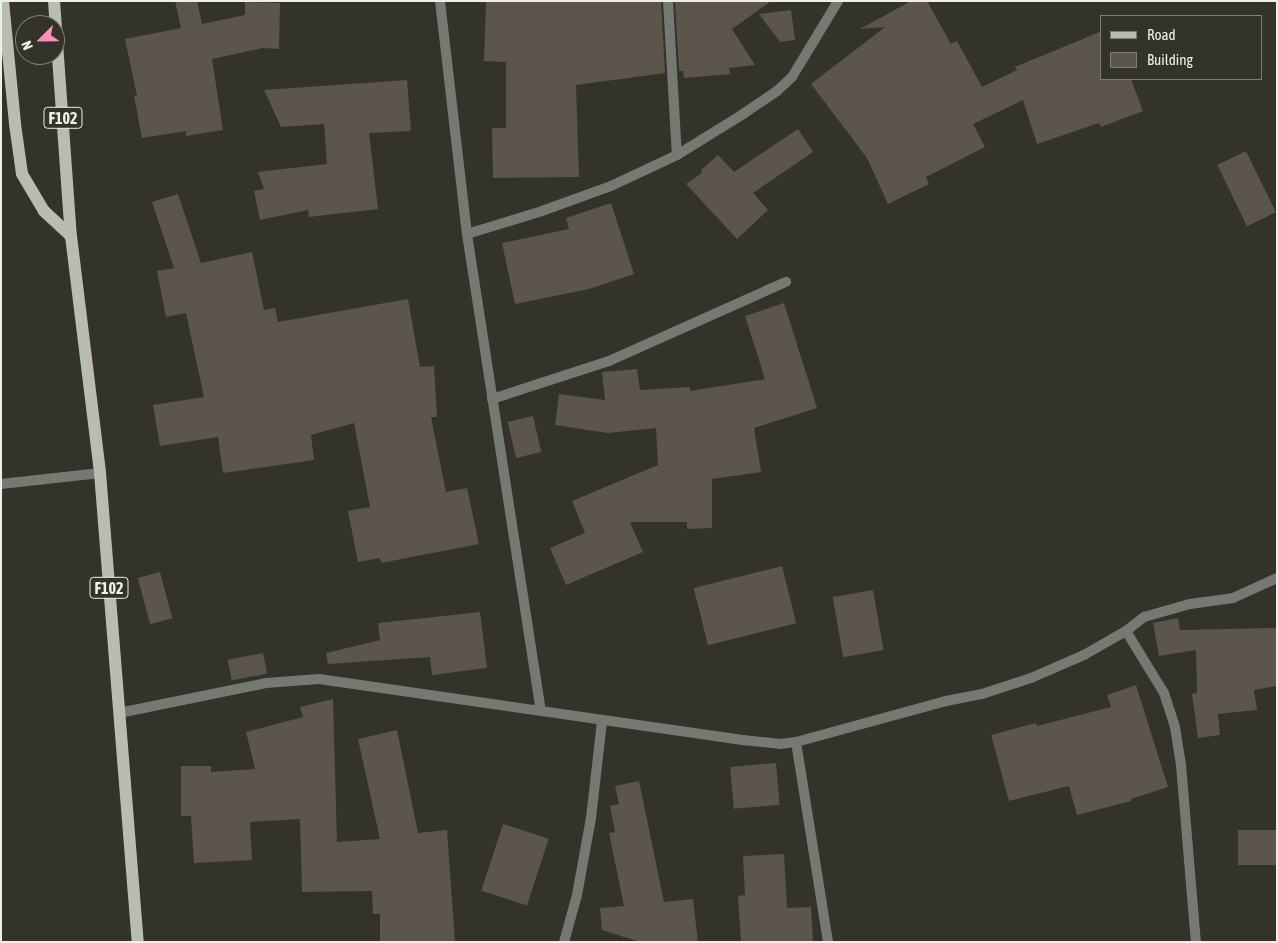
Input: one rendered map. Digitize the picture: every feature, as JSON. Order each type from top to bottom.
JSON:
[{"type":"main road","points":[[4,1],[6,64],[22,174],[44,211],[71,236]]},
{"type":"main road","name":"F102","points":[[54,1],[71,236],[100,473],[138,942]]},
{"type":"street","points":[[440,1],[467,234],[542,710]]},
{"type":"street","points":[[668,1],[677,154]]},
{"type":"street","points":[[467,234],[542,211],[611,186],[677,154],[777,90],[792,77],[838,1]]},
{"type":"street","points":[[492,399],[609,362],[786,282]]},
{"type":"street","points":[[1,484],[100,473]]},
{"type":"street","points":[[119,713],[266,683],[319,679],[542,710],[602,721],[780,744],[796,742],[937,703],[982,694],[1031,678],[1084,655],[1126,631],[1144,617],[1190,604],[1233,598],[1277,578]]},
{"type":"street","points":[[1126,631],[1164,693],[1175,727],[1182,765],[1196,942]]},
{"type":"street","points":[[564,942],[577,895],[591,818],[602,721]]},
{"type":"street","points":[[796,742],[828,942]]},
{"type":"building","points":[[175,1],[197,1],[202,24],[245,15],[245,2],[280,3],[279,49],[263,48],[212,59],[223,130],[186,136],[186,131],[142,138],[134,96],[137,96],[125,39],[181,28]]},
{"type":"building","points":[[486,1],[661,1],[665,73],[576,85],[579,177],[493,178],[492,128],[506,128],[506,62],[484,61]]},
{"type":"building","points":[[675,1],[771,1],[732,29],[755,65],[729,68],[730,74],[684,78],[683,71],[679,71]]},
{"type":"building","points":[[911,1],[927,1],[951,44],[957,41],[982,87],[1017,70],[1015,67],[1100,32],[1100,80],[1131,80],[1143,111],[1101,127],[1099,123],[1037,144],[1023,100],[973,124],[985,147],[926,177],[929,184],[888,204],[867,158],[811,84],[885,27],[860,29]]},
{"type":"building","points":[[791,10],[795,40],[780,42],[759,14]]},
{"type":"building","points":[[407,80],[411,131],[369,133],[378,209],[309,217],[308,210],[260,220],[254,191],[264,189],[258,172],[327,164],[324,124],[281,127],[264,90]]},
{"type":"building","points":[[798,129],[813,152],[753,193],[768,210],[737,239],[686,184],[702,173],[701,170],[718,155],[734,172]]},
{"type":"building","points":[[1246,151],[1276,212],[1247,226],[1217,165]]},
{"type":"building","points":[[178,194],[201,263],[252,252],[264,310],[275,308],[278,322],[408,299],[420,367],[434,366],[437,417],[431,417],[446,492],[467,488],[479,544],[381,563],[380,558],[358,562],[348,511],[370,507],[354,423],[311,435],[314,460],[223,473],[218,437],[160,446],[153,405],[204,397],[186,313],[166,317],[157,271],[174,268],[152,202]]},
{"type":"building","points":[[611,203],[634,274],[589,289],[515,304],[502,243],[569,229],[566,218]]},
{"type":"building","points":[[784,303],[817,408],[754,428],[761,472],[712,479],[712,528],[687,529],[687,522],[630,522],[643,552],[566,585],[550,548],[585,533],[572,501],[658,465],[656,428],[608,433],[555,425],[559,394],[605,400],[602,372],[637,369],[640,390],[690,387],[690,391],[765,379],[745,316]]},
{"type":"building","points":[[533,416],[541,452],[516,458],[508,422]]},
{"type":"building","points":[[782,566],[796,623],[708,645],[694,588]]},
{"type":"building","points":[[160,572],[172,618],[150,624],[138,578]]},
{"type":"building","points":[[873,590],[884,650],[843,657],[833,597]]},
{"type":"building","points":[[480,612],[487,668],[432,675],[430,657],[328,664],[326,653],[380,640],[378,623]]},
{"type":"building","points":[[1178,618],[1180,630],[1277,628],[1277,686],[1254,690],[1257,710],[1218,714],[1220,735],[1198,738],[1192,694],[1197,693],[1196,650],[1159,656],[1153,623]]},
{"type":"building","points":[[263,653],[267,674],[232,680],[228,660]]},
{"type":"building","points":[[1136,685],[1168,787],[1131,799],[1131,801],[1077,815],[1069,786],[1009,801],[991,735],[1036,723],[1037,726],[1111,707],[1107,695]]},
{"type":"building","points":[[333,699],[337,842],[380,839],[358,739],[397,730],[418,833],[447,830],[455,942],[380,942],[380,914],[373,914],[372,891],[302,892],[300,819],[250,822],[252,860],[194,863],[191,816],[181,816],[181,766],[211,766],[211,772],[255,769],[246,732],[303,717],[300,707]]},
{"type":"building","points":[[776,763],[780,805],[734,809],[730,767]]},
{"type":"building","points":[[639,781],[664,902],[693,899],[698,942],[640,942],[602,930],[600,908],[624,906],[609,833],[615,832],[610,806],[619,804],[615,786]]},
{"type":"building","points":[[503,824],[549,839],[527,905],[481,891]]},
{"type":"building","points":[[1238,830],[1277,830],[1277,865],[1238,865]]},
{"type":"building","points":[[784,854],[787,908],[811,907],[813,942],[741,942],[738,896],[745,895],[743,856]]}]
